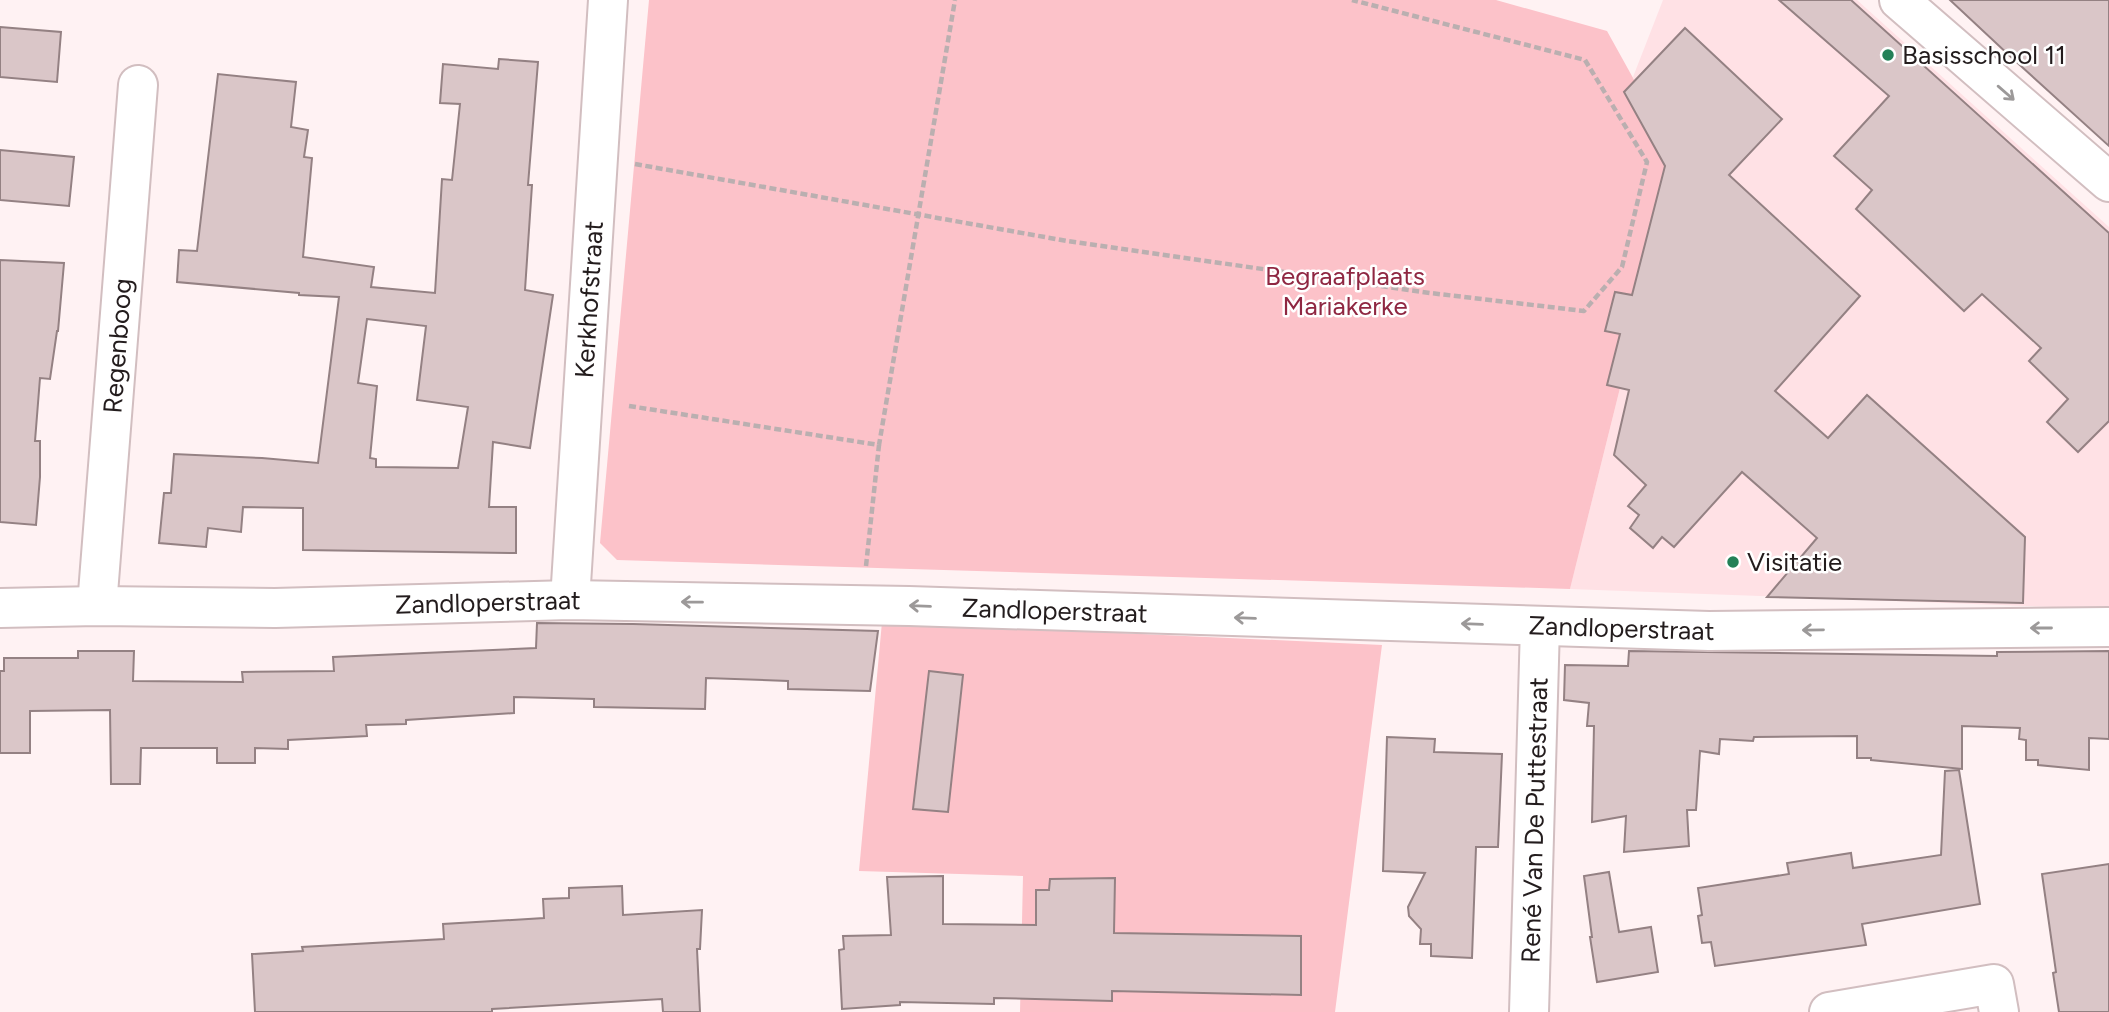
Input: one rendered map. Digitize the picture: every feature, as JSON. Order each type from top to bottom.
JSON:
[{"type":"street","name":"Kerkhofstraat","points":[[570,600],[608,0]]},
{"type":"street","points":[[1899,0],[2109,182]]},
{"type":"street","name":"Regenboog","points":[[97,606],[138,85]]},
{"type":"street","name":"Zandloperstraat","points":[[0,608],[275,608],[570,600],[864,605],[1709,631],[2109,627]]},
{"type":"street","name":"René Van De Puttestraat","points":[[1529,1012],[1541,626]]},
{"type":"street","points":[[1829,1012],[1920,1005],[1994,984],[1999,1012]]},
{"type":"path","points":[[864,605],[879,446],[955,0]]},
{"type":"path","points":[[599,157],[1067,241],[1430,293],[1584,311],[1622,267],[1647,162],[1585,60],[1352,0]]},
{"type":"path","points":[[629,406],[879,446]]},
{"type":"shaded area","points":[[1663,0],[1857,0],[2109,227],[2109,609],[1570,589],[1621,384],[1683,168],[1633,77]]},
{"type":"green space","name":"Begraafplaats Mariakerke","points":[[649,0],[1496,0],[1607,31],[1683,168],[1621,384],[1570,589],[617,560],[600,543]]},
{"type":"green space","points":[[882,622],[1382,645],[1335,1012],[1020,1012],[1023,876],[859,871]]},
{"type":"building","points":[[1779,0],[1851,0],[2109,233],[2109,421],[2078,452],[2047,422],[2068,399],[2029,361],[2041,348],[1982,294],[1964,311],[1856,209],[1872,190],[1834,156],[1889,96]]},
{"type":"building","points":[[1950,0],[2109,0],[2109,146],[2011,57]]},
{"type":"building","points":[[0,27],[61,32],[57,82],[0,77]]},
{"type":"building","points":[[1685,28],[1782,119],[1729,175],[1860,296],[1775,391],[1828,438],[1867,395],[2025,537],[2023,603],[1767,597],[1817,538],[1742,472],[1674,547],[1662,537],[1653,548],[1630,528],[1639,515],[1628,506],[1646,485],[1614,455],[1629,390],[1607,385],[1620,334],[1605,331],[1615,292],[1632,295],[1665,166],[1624,92]]},
{"type":"building","points":[[499,59],[538,62],[528,185],[532,185],[525,290],[553,295],[530,448],[493,442],[489,507],[516,507],[516,553],[303,550],[303,508],[243,507],[241,532],[208,528],[206,547],[159,543],[164,493],[171,493],[174,454],[318,463],[339,297],[177,282],[179,250],[197,251],[218,74],[296,82],[291,127],[308,130],[304,157],[312,158],[303,257],[374,267],[371,287],[435,293],[442,179],[452,180],[460,104],[440,103],[443,64],[498,69]],"holes":[[[367,319],[426,326],[417,400],[468,407],[458,468],[376,467],[376,459],[370,458],[377,386],[358,383]]]},
{"type":"building","points":[[0,150],[74,157],[69,206],[0,200]]},
{"type":"building","points":[[0,260],[64,263],[58,331],[50,379],[40,378],[35,441],[40,441],[36,525],[0,522]]},
{"type":"building","points":[[537,623],[878,631],[870,691],[788,689],[788,681],[706,678],[705,709],[594,707],[594,699],[514,697],[514,713],[406,720],[406,724],[366,725],[367,736],[288,740],[288,749],[255,748],[255,763],[217,763],[217,748],[141,748],[140,784],[111,784],[110,710],[30,711],[30,753],[0,753],[0,671],[4,671],[4,658],[78,658],[78,651],[134,651],[133,681],[243,682],[242,672],[334,671],[333,657],[536,648]]},
{"type":"building","points":[[1629,651],[1997,656],[1997,652],[2109,651],[2109,739],[2089,738],[2089,770],[2038,765],[2038,760],[2026,760],[2026,740],[2019,739],[2020,728],[1962,726],[1962,769],[1857,758],[1857,736],[1754,737],[1753,741],[1720,739],[1719,754],[1700,751],[1696,810],[1687,810],[1689,846],[1624,852],[1626,816],[1592,822],[1594,726],[1587,726],[1589,703],[1564,700],[1565,665],[1628,666]]},
{"type":"building","points":[[929,671],[963,675],[948,812],[913,809]]},
{"type":"building","points":[[1387,737],[1435,739],[1434,752],[1502,754],[1498,847],[1476,847],[1472,958],[1431,956],[1431,944],[1420,944],[1421,929],[1409,916],[1408,907],[1425,873],[1383,871]]},
{"type":"building","points":[[1959,770],[1980,904],[1862,924],[1866,945],[1715,966],[1711,942],[1702,943],[1698,888],[1789,874],[1787,863],[1851,853],[1853,868],[1941,855],[1945,771]]},
{"type":"building","points":[[2109,864],[2109,1012],[2059,1012],[2042,874]]},
{"type":"building","points":[[1609,872],[1619,932],[1651,927],[1658,972],[1597,982],[1584,876]]},
{"type":"building","points":[[943,876],[943,924],[1036,925],[1036,890],[1049,890],[1050,879],[1115,878],[1114,933],[1301,936],[1301,995],[1112,991],[1112,1001],[994,998],[994,1004],[900,1002],[900,1005],[842,1009],[839,950],[844,949],[843,936],[891,935],[887,877]]},
{"type":"building","points":[[622,886],[623,915],[702,910],[700,949],[697,949],[700,1012],[663,1012],[662,999],[492,1009],[492,1012],[255,1012],[252,954],[303,951],[302,947],[444,939],[443,924],[544,918],[543,899],[569,898],[569,888]]},
{"type":"place","name":"Basisschool 11","points":[[1888,55]]},
{"type":"place","name":"Visitatie","points":[[1733,562]]}]
